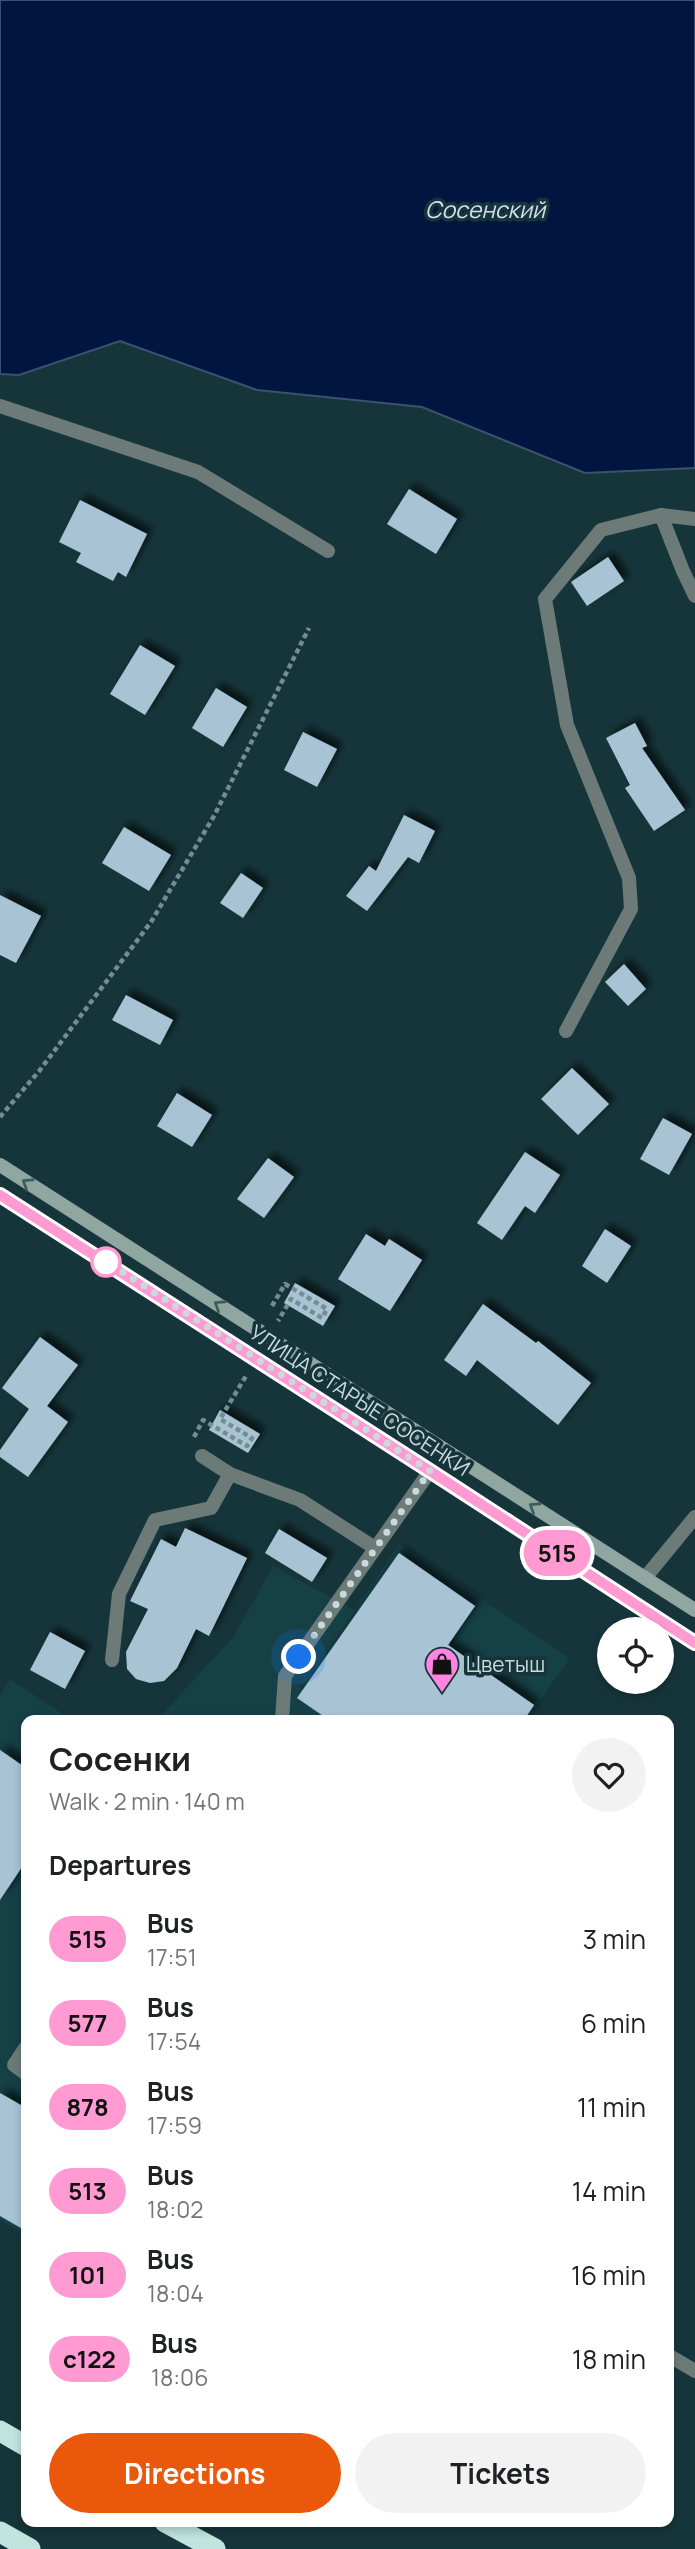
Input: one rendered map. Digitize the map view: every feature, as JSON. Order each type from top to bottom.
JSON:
[{"type":"highway","points":[[0,2431],[21,2443]]},
{"type":"highway","points":[[174,2527],[215,2549]]},
{"type":"highway","points":[[0,2532],[30,2549]]},
{"type":"main road","name":"УЛИЦА СТАРЫЕ СОСЕНКИ","points":[[0,1165],[695,1610]]},
{"type":"main road","name":"УЛИЦА СТАРЫЕ СОСЕНКИ","points":[[0,1195],[695,1644]]},
{"type":"lane","points":[[0,405],[198,472],[328,551]]},
{"type":"lane","points":[[661,515],[682,571],[695,596]]},
{"type":"lane","points":[[566,1031],[631,909],[629,878],[567,725],[545,599],[601,530],[661,515],[695,519]]},
{"type":"lane","points":[[202,1456],[230,1474],[300,1500],[375,1548]]},
{"type":"lane","points":[[282,1715],[285,1676],[430,1471]]},
{"type":"lane","points":[[112,1660],[119,1594],[156,1520],[211,1508],[230,1474]]},
{"type":"lane","points":[[646,1578],[695,1517]]},
{"type":"lane","points":[[21,2054],[14,2065],[21,2070]]},
{"type":"lane","points":[[674,2359],[695,2371]]},
{"type":"path","points":[[0,1117],[40,1070],[151,922],[214,816],[309,628]]},
{"type":"path","points":[[272,1306],[285,1284],[327,1309],[322,1318],[291,1299]]},
{"type":"path","points":[[211,1425],[247,1446],[252,1438],[220,1419]]},
{"type":"shaded area","points":[[399,1544],[570,1658],[530,1715],[162,1715],[234,1636],[273,1566],[354,1610]]},
{"type":"shaded area","points":[[10,1679],[64,1715],[21,1715],[21,2232],[0,2220],[0,1695]]},
{"type":"water","name":"Сосенский","points":[[0,0],[695,0],[695,468],[585,473],[422,407],[257,390],[120,341],[19,375],[0,374]]},
{"type":"building","points":[[409,489],[457,519],[436,554],[387,524]]},
{"type":"building","points":[[80,500],[147,534],[126,577],[118,572],[113,581],[76,562],[81,553],[59,542]]},
{"type":"building","points":[[608,557],[624,581],[587,606],[571,582]]},
{"type":"building","points":[[140,645],[175,666],[145,715],[110,694]]},
{"type":"building","points":[[216,688],[247,707],[223,747],[192,728]]},
{"type":"building","points":[[635,723],[647,746],[642,748],[685,810],[654,831],[625,788],[630,785],[606,738]]},
{"type":"building","points":[[303,732],[337,749],[317,787],[284,770]]},
{"type":"building","points":[[404,815],[435,831],[419,863],[408,857],[367,911],[346,896],[369,866],[376,871]]},
{"type":"building","points":[[124,827],[171,855],[149,891],[102,863]]},
{"type":"building","points":[[241,873],[263,888],[243,918],[220,903]]},
{"type":"building","points":[[0,895],[41,916],[16,963],[0,955]]},
{"type":"building","points":[[624,964],[646,989],[628,1006],[605,982]]},
{"type":"building","points":[[126,995],[173,1020],[160,1045],[112,1020]]},
{"type":"building","points":[[572,1068],[609,1104],[578,1135],[541,1099]]},
{"type":"building","points":[[177,1093],[212,1115],[192,1147],[157,1126]]},
{"type":"building","points":[[663,1118],[692,1134],[669,1175],[640,1159]]},
{"type":"building","points":[[525,1152],[560,1175],[535,1213],[525,1206],[502,1240],[477,1223]]},
{"type":"building","points":[[268,1158],[294,1177],[264,1218],[237,1199]]},
{"type":"building","points":[[605,1229],[631,1246],[607,1283],[582,1266]]},
{"type":"building","points":[[366,1234],[385,1246],[389,1239],[422,1260],[390,1311],[338,1279]]},
{"type":"building","points":[[295,1283],[335,1306],[323,1326],[284,1303]]},
{"type":"building","points":[[483,1304],[536,1343],[538,1341],[591,1383],[558,1425],[477,1360],[466,1376],[444,1360]]},
{"type":"building","points":[[40,1337],[78,1365],[47,1406],[68,1422],[28,1477],[0,1457],[0,1450],[29,1409],[2,1388]]},
{"type":"building","points":[[220,1410],[260,1434],[248,1453],[209,1430]]},
{"type":"building","points":[[185,1528],[247,1558],[209,1636],[196,1629],[177,1668],[164,1681],[150,1683],[136,1679],[127,1669],[126,1652],[148,1609],[130,1601],[161,1539],[176,1547]]},
{"type":"building","points":[[279,1529],[327,1558],[312,1582],[265,1553]]},
{"type":"building","points":[[399,1553],[475,1606],[448,1645],[534,1705],[527,1715],[322,1715],[297,1698]]},
{"type":"building","points":[[50,1632],[85,1651],[65,1689],[30,1670]]},
{"type":"building","points":[[0,1750],[21,1765],[21,1868],[0,1900]]},
{"type":"building","points":[[0,2093],[21,2105],[21,2228],[0,2216]]},
{"type":"bus line","name":"515","points":[[0,1195],[695,1643]]},
{"type":"place","name":"Цветыш","points":[[442,1694]]},
{"type":"route","points":[[106,1262],[104,1260],[430,1471],[299,1657]]}]
